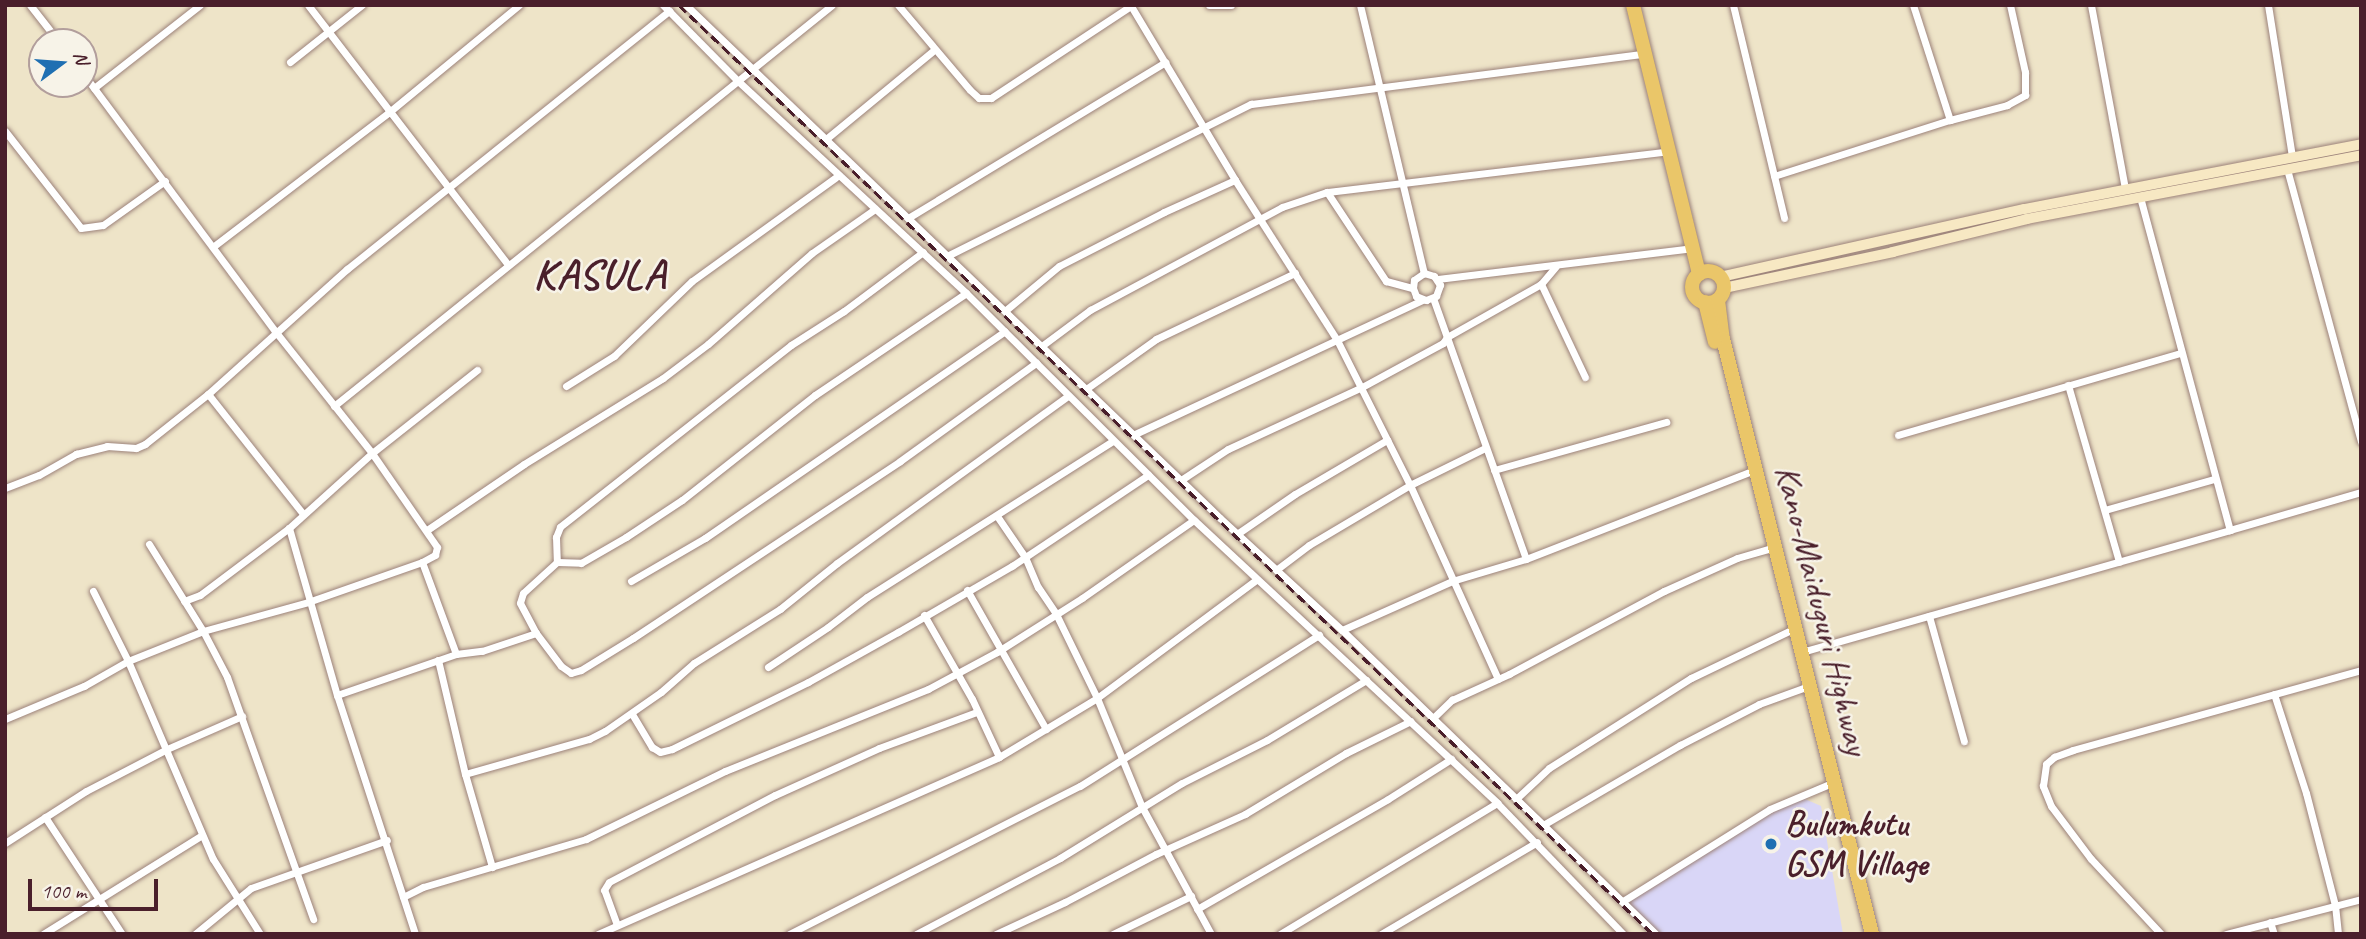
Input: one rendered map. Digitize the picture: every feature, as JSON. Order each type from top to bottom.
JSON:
[{"type":"highway","name":"Kano-Maiduguri Highway","points":[[1633,5],[1693,248],[1712,285],[1749,472],[1764,517],[1769,549],[1863,934]]},
{"type":"highway","name":"Kano-Maiduguri Highway","points":[[1642,5],[1712,285],[1764,517],[1872,934]]},
{"type":"street","points":[[42,5],[33,8],[48,28]]},
{"type":"street","points":[[98,85],[200,5]]},
{"type":"street","points":[[308,5],[388,113],[508,265]]},
{"type":"street","points":[[290,62],[362,5]]},
{"type":"street","points":[[214,246],[388,113],[519,5]]},
{"type":"street","points":[[686,5],[1237,534],[1342,630],[1656,934]]},
{"type":"street","points":[[334,406],[832,5]]},
{"type":"street","points":[[898,5],[934,50],[979,98],[991,98],[1132,6],[1205,125],[1235,180],[1337,340],[1410,485],[1498,679]]},
{"type":"street","points":[[1209,5],[1231,5]]},
{"type":"street","points":[[1360,5],[1424,274]]},
{"type":"street","points":[[1733,5],[1784,218]]},
{"type":"street","points":[[1913,5],[1950,120]]},
{"type":"street","points":[[1773,176],[1950,120],[2007,106],[2025,94],[2025,72],[2010,5]]},
{"type":"street","points":[[2091,5],[2125,188]]},
{"type":"street","points":[[2268,5],[2291,156]]},
{"type":"street","points":[[5,488],[39,475],[76,454],[107,446],[136,448],[145,444],[208,394],[275,331],[666,8],[738,81],[966,293],[1194,520],[1497,803],[1623,934]]},
{"type":"street","points":[[826,139],[934,50]]},
{"type":"street","points":[[949,255],[1251,104],[1645,54]]},
{"type":"street","points":[[908,218],[1166,62]]},
{"type":"street","points":[[5,719],[83,686],[128,661],[203,631],[308,602],[422,562],[435,555],[437,547],[372,453],[275,331],[98,93]]},
{"type":"street","points":[[5,131],[81,228],[103,225],[165,181]]},
{"type":"street","points":[[1712,285],[2125,188],[2361,144]]},
{"type":"street","points":[[1043,345],[1090,310],[1282,207],[1327,192],[1670,151]]},
{"type":"street","points":[[1712,285],[1893,252],[2027,219],[2361,155]]},
{"type":"street","points":[[2287,169],[2361,441]]},
{"type":"street","points":[[566,386],[614,356],[692,281],[839,175]]},
{"type":"street","points":[[1006,310],[1059,266],[1164,212],[1235,180]]},
{"type":"street","points":[[1327,192],[1386,281],[1413,288]]},
{"type":"street","points":[[2140,197],[2214,479],[2230,530]]},
{"type":"street","points":[[426,530],[524,464],[663,378],[708,344],[811,253],[875,209]]},
{"type":"street","points":[[1424,274],[1437,279],[1693,248]]},
{"type":"street","points":[[557,562],[557,532],[569,519],[791,345],[844,311],[923,252]]},
{"type":"street","points":[[1181,480],[1228,449],[1362,387],[1443,343],[1447,337],[1541,284],[1556,266]]},
{"type":"street","points":[[1086,389],[1156,339],[1295,273]]},
{"type":"street","points":[[1423,300],[1416,296],[1413,288],[1414,280],[1424,274]]},
{"type":"street","points":[[1135,434],[1423,300],[1433,298],[1440,289],[1437,279]]},
{"type":"street","points":[[1541,284],[1585,377]]},
{"type":"street","points":[[966,293],[815,395],[682,500],[626,537],[581,562],[557,562],[523,593],[520,603],[536,633],[561,666],[571,673],[580,670],[900,461],[1036,363]]},
{"type":"street","points":[[1433,298],[1526,559]]},
{"type":"street","points":[[631,581],[705,538],[1004,331]]},
{"type":"street","points":[[1898,435],[2180,353]]},
{"type":"street","points":[[184,601],[200,595],[289,528],[372,453],[477,370]]},
{"type":"street","points":[[2068,385],[2119,562]]},
{"type":"street","points":[[208,394],[303,514]]},
{"type":"street","points":[[465,774],[589,740],[632,714],[694,663],[780,609],[837,563],[1068,396]]},
{"type":"street","points":[[1494,470],[1666,422]]},
{"type":"street","points":[[1237,534],[1295,494],[1387,440]]},
{"type":"street","points":[[768,667],[867,597],[1113,441]]},
{"type":"street","points":[[1276,570],[1309,545],[1410,485],[1485,448]]},
{"type":"street","points":[[1342,630],[1452,581],[1526,559],[1749,472]]},
{"type":"street","points":[[632,714],[652,747],[660,752],[672,749],[808,682],[1025,557],[1147,475]]},
{"type":"street","points":[[2105,510],[2214,479]]},
{"type":"street","points":[[1801,652],[2361,492]]},
{"type":"street","points":[[997,516],[1025,557],[1038,587],[1056,614],[1097,698],[1142,807],[1211,934]]},
{"type":"street","points":[[403,897],[423,887],[586,839],[725,771],[928,689],[1000,650],[1194,520]]},
{"type":"street","points":[[289,528],[308,602],[387,840],[415,934]]},
{"type":"street","points":[[149,544],[203,631],[227,677],[313,919]]},
{"type":"street","points":[[1432,719],[1451,700],[1498,679],[1676,585],[1737,558],[1769,549]]},
{"type":"street","points":[[422,562],[456,654]]},
{"type":"street","points":[[598,934],[999,757],[1097,698],[1257,579]]},
{"type":"street","points":[[967,590],[1046,729]]},
{"type":"street","points":[[93,592],[128,661],[213,859],[260,934]]},
{"type":"street","points":[[924,615],[999,757]]},
{"type":"street","points":[[1929,616],[1964,741]]},
{"type":"street","points":[[1516,799],[1549,768],[1691,678],[1789,631]]},
{"type":"street","points":[[337,695],[456,654],[482,651],[536,633]]},
{"type":"street","points":[[789,934],[1122,761],[1319,635]]},
{"type":"street","points":[[438,660],[465,774],[492,867]]},
{"type":"street","points":[[2161,934],[2091,859],[2050,806],[2043,786],[2046,764],[2054,757],[2073,750],[2361,670]]},
{"type":"street","points":[[916,934],[1060,858],[1142,807],[1267,740],[1366,680]]},
{"type":"street","points":[[1543,825],[1680,745],[1759,704],[1803,688]]},
{"type":"street","points":[[2274,694],[2306,793],[2335,905],[2338,934]]},
{"type":"street","points":[[617,925],[604,890],[609,882],[775,795],[879,748],[977,712]]},
{"type":"street","points":[[5,843],[86,791],[167,749],[242,716]]},
{"type":"street","points":[[996,934],[1166,849],[1245,814],[1346,753],[1410,721]]},
{"type":"street","points":[[1198,909],[1388,799],[1451,759]]},
{"type":"street","points":[[1623,901],[1770,809],[1827,785]]},
{"type":"street","points":[[1280,934],[1497,803]]},
{"type":"street","points":[[45,817],[122,934]]},
{"type":"street","points":[[43,934],[100,901],[202,835]]},
{"type":"street","points":[[195,934],[251,888],[387,840]]},
{"type":"street","points":[[1381,934],[1537,842]]},
{"type":"street","points":[[1113,934],[1191,896]]},
{"type":"street","points":[[2226,934],[2361,899]]},
{"type":"street","points":[[2270,922],[2274,934]]},
{"type":"shaded area","name":"Bulumkutu GSM Village","points":[[1798,796],[1821,806],[1843,934],[1659,934],[1623,901]]},
{"type":"railway","points":[[679,5],[1653,934]]},
{"type":"place","name":"Bulumkutu GSM Village","points":[[1771,844]]},
{"type":"district","name":"KASULA","points":[[600,275]]}]
